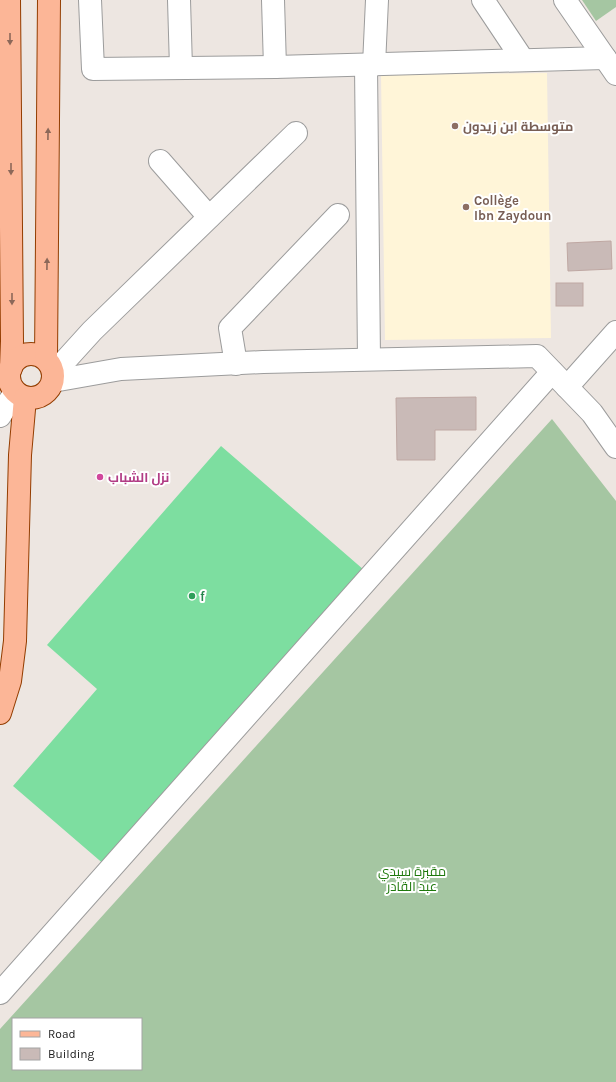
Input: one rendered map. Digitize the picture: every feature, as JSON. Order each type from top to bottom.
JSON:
[{"type":"main road","points":[[0,713],[10,681],[15,641],[20,456],[20,395],[10,381],[12,333],[9,0]]},
{"type":"main road","points":[[20,395],[37,398],[43,396],[51,387],[49,0]]},
{"type":"main road","points":[[11,368],[14,362],[26,355],[39,356],[51,372]]},
{"type":"street","points":[[90,0],[93,69],[275,67],[523,60],[613,69]]},
{"type":"street","points":[[179,0],[181,68]]},
{"type":"street","points":[[273,0],[275,67]]},
{"type":"street","points":[[369,359],[370,65],[377,0]]},
{"type":"street","points":[[483,0],[523,60]]},
{"type":"street","points":[[565,0],[613,69]]},
{"type":"street","points":[[51,372],[296,133]]},
{"type":"street","points":[[160,161],[209,217]]},
{"type":"street","points":[[236,364],[230,328],[338,216]]},
{"type":"street","points":[[567,387],[612,339]]},
{"type":"street","points":[[51,372],[263,362],[537,356],[592,412],[616,447]]},
{"type":"street","points":[[0,993],[552,372]]},
{"type":"street","points":[[0,416],[20,395]]},
{"type":"shaded area","name":"Collège Ibn Zaydoun","points":[[547,73],[551,338],[385,340],[381,75]]},
{"type":"green space","points":[[582,0],[616,0],[616,7],[596,21]]},
{"type":"green space","name":"مقبرة سيدي عبد القادر","points":[[552,419],[616,501],[616,1082],[0,1082],[0,1029]]},
{"type":"green space","name":"f","points":[[221,446],[364,570],[106,866],[13,786],[97,689],[47,645]]},
{"type":"building","points":[[611,241],[612,269],[568,271],[567,243]]},
{"type":"building","points":[[556,283],[583,283],[583,306],[556,306]]},
{"type":"building","points":[[476,397],[476,430],[435,430],[435,460],[397,460],[396,398]]},
{"type":"place","name":"متوسطة ابن زيدون","points":[[455,126]]},
{"type":"place","name":"Collège Ibn Zaydoun","points":[[466,207]]},
{"type":"place","name":"نزل الشباب","points":[[100,477]]},
{"type":"place","name":"f","points":[[192,596]]}]
